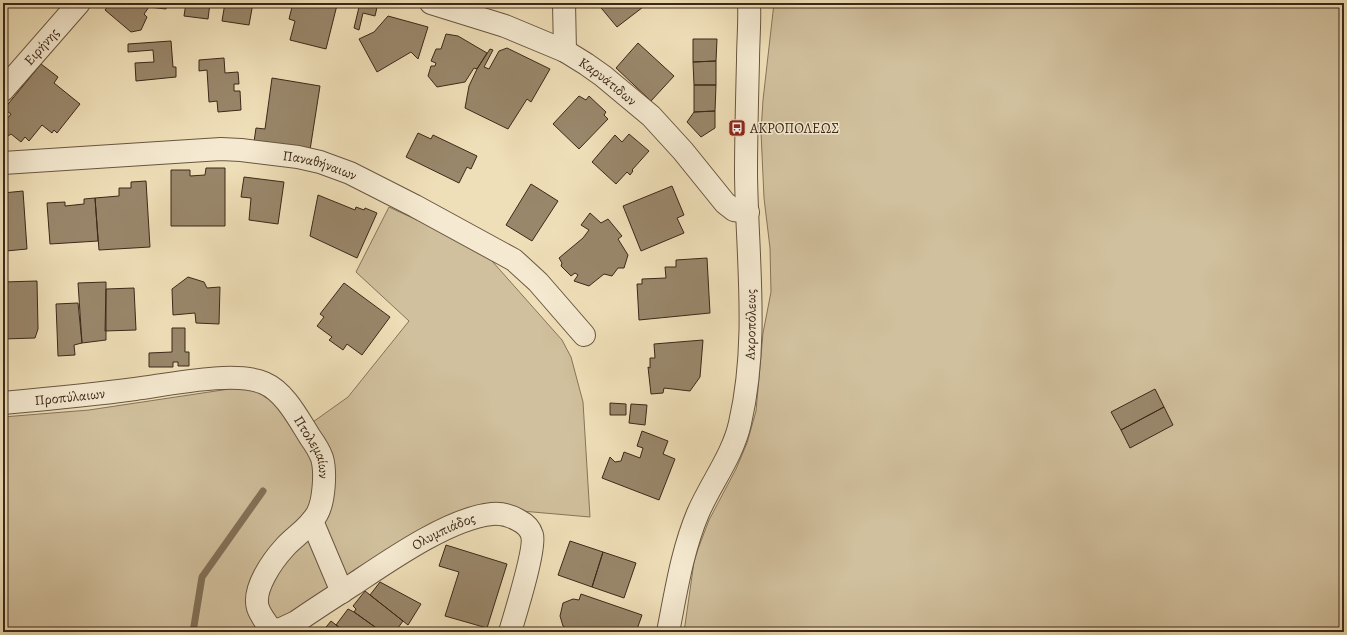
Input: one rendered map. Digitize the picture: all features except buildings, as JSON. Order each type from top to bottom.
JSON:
[{"type":"street","name":"Ειρήνης","points":[[3,90],[79,3]]},
{"type":"street","name":"Καρυάτιδων","points":[[431,3],[505,26],[565,51],[603,76],[651,116],[683,151],[725,203],[734,210],[748,212]]},
{"type":"street","points":[[564,3],[565,51]]},
{"type":"street","name":"Ακροπόλεως","points":[[668,632],[679,572],[690,533],[707,493],[734,442],[744,407],[751,325],[746,126],[749,3]]},
{"type":"street","name":"Παναθήναιων","points":[[3,163],[221,149],[298,157],[320,162],[350,173],[514,260],[538,282],[584,335]]},
{"type":"street","name":"Πτολεμαίων","points":[[136,389],[223,378],[250,379],[259,381],[269,386],[279,394],[293,411],[315,444],[322,459],[324,473],[321,502],[317,513],[312,521],[280,553],[261,583],[257,597],[258,608],[271,631]]},
{"type":"street","name":"Προπύλαιων","points":[[3,403],[136,389]]},
{"type":"street","name":"Ολυμπιάδος","points":[[271,631],[285,628],[395,557],[432,536],[459,523],[488,514],[508,515],[520,521],[527,526],[533,540],[531,554],[510,632]]},
{"type":"street","points":[[312,521],[342,592]]},
{"type":"shaded area","points":[[774,3],[1344,3],[1344,632],[684,632],[694,562],[698,549],[709,520],[736,469],[747,443],[756,411],[763,333],[771,292],[770,248],[764,198],[761,132],[763,100]]},
{"type":"shaded area","points":[[389,207],[492,255],[492,261],[562,340],[571,357],[583,402],[590,517],[487,508],[268,632],[3,632],[3,417],[89,410],[236,388],[258,392],[269,397],[274,401],[296,434],[348,397],[409,321],[356,272]]},
{"type":"waterway","points":[[193,632],[202,577],[263,491]]},
{"type":"place","name":"ΑΚΡΟΠΟΛΕΩΣ","points":[[737,128]]}]
